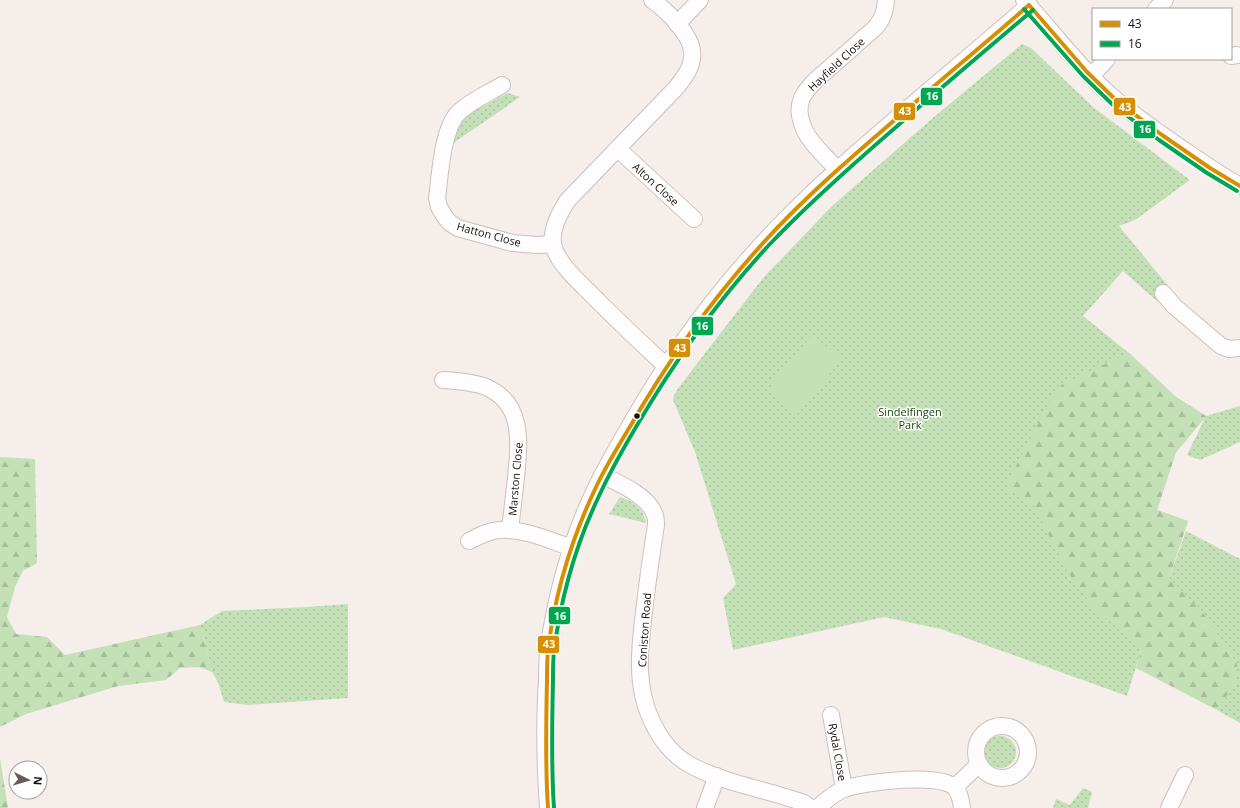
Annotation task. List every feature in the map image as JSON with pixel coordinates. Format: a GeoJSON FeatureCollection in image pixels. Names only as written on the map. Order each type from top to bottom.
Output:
{"type":"FeatureCollection","features":[{"type":"Feature","properties":{"kind":"street"},"geometry":{"type":"LineString","coordinates":[[652,0],[678,24],[688,40],[692,52],[686,76],[567,201],[558,216],[553,234],[553,244],[561,261],[571,274],[666,366]]}},
{"type":"Feature","properties":{"kind":"street"},"geometry":{"type":"LineString","coordinates":[[678,24],[700,0]]}},
{"type":"Feature","properties":{"kind":"street","name":"Hayfield Close"},"geometry":{"type":"LineString","coordinates":[[838,169],[814,144],[806,132],[801,121],[800,110],[802,99],[808,89],[819,77],[881,21],[886,0]]}},
{"type":"Feature","properties":{"kind":"street"},"geometry":{"type":"LineString","coordinates":[[1157,8],[1165,0]]}},
{"type":"Feature","properties":{"kind":"street"},"geometry":{"type":"LineString","coordinates":[[548,808],[545,739],[548,648],[559,593],[572,548],[588,505],[602,475],[635,415],[666,366],[704,312],[745,262],[788,216],[838,169],[1026,2],[1091,76],[1108,93],[1160,134],[1240,186]]}},
{"type":"Feature","properties":{"kind":"street"},"geometry":{"type":"LineString","coordinates":[[1091,76],[1106,60]]}},
{"type":"Feature","properties":{"kind":"street","name":"Hatton Close"},"geometry":{"type":"LineString","coordinates":[[502,85],[465,106],[456,114],[444,143],[437,198],[439,207],[444,217],[458,228],[512,243],[537,245],[553,244]]}},
{"type":"Feature","properties":{"kind":"street","name":"Alton Close"},"geometry":{"type":"LineString","coordinates":[[618,149],[694,219]]}},
{"type":"Feature","properties":{"kind":"street"},"geometry":{"type":"LineString","coordinates":[[1163,293],[1174,306],[1221,346],[1229,349],[1240,348]]}},
{"type":"Feature","properties":{"kind":"street","name":"Marston Close"},"geometry":{"type":"LineString","coordinates":[[443,380],[467,382],[485,387],[495,392],[504,400],[516,420],[519,434],[519,449],[510,530]]}},
{"type":"Feature","properties":{"kind":"street","name":"Coniston Road"},"geometry":{"type":"LineString","coordinates":[[602,475],[637,494],[649,505],[654,513],[656,525],[640,650],[641,682],[643,698],[649,715],[668,747],[678,757],[693,766],[717,776],[788,797],[804,803],[811,808]]}},
{"type":"Feature","properties":{"kind":"street"},"geometry":{"type":"LineString","coordinates":[[469,541],[484,533],[498,530],[510,530],[530,534],[572,548]]}},
{"type":"Feature","properties":{"kind":"street","name":"Rydal Close"},"geometry":{"type":"LineString","coordinates":[[831,715],[844,789]]}},
{"type":"Feature","properties":{"kind":"street"},"geometry":{"type":"LineString","coordinates":[[955,787],[979,764]]}},
{"type":"Feature","properties":{"kind":"street"},"geometry":{"type":"LineString","coordinates":[[1169,808],[1185,775]]}},
{"type":"Feature","properties":{"kind":"street"},"geometry":{"type":"LineString","coordinates":[[705,808],[717,776]]}},
{"type":"Feature","properties":{"kind":"street"},"geometry":{"type":"LineString","coordinates":[[817,808],[833,794],[844,789],[876,783],[916,779],[938,780],[955,787],[960,796],[962,808]]}},
{"type":"Feature","properties":{"kind":"green space","name":"Sindelfingen Park"},"geometry":{"type":"Polygon","coordinates":[[[1022,44],[1031,48],[1093,107],[1190,180],[1135,220],[1119,226],[1169,287],[1157,301],[1123,271],[1083,316],[1129,353],[1176,397],[1206,416],[1240,406],[1240,442],[1200,460],[1187,455],[1205,418],[1176,452],[1157,510],[1188,521],[1142,647],[1127,696],[941,629],[884,617],[733,650],[723,598],[736,584],[695,452],[673,400],[674,395],[763,278],[832,206],[934,117],[1022,44]]]}},
{"type":"Feature","properties":{"kind":"green space"},"geometry":{"type":"Polygon","coordinates":[[[508,93],[520,97],[452,144],[457,126],[470,113],[508,93]]]}},
{"type":"Feature","properties":{"kind":"green space"},"geometry":{"type":"Polygon","coordinates":[[[812,335],[842,359],[797,415],[767,390],[812,335]]]}},
{"type":"Feature","properties":{"kind":"green space"},"geometry":{"type":"Polygon","coordinates":[[[1129,353],[1176,397],[1206,416],[1176,452],[1157,510],[1188,521],[1169,579],[1202,611],[1237,663],[1237,681],[1217,710],[1136,668],[1142,647],[1094,609],[1066,569],[1034,506],[1009,490],[1007,483],[1051,399],[1062,384],[1129,353]]]}},
{"type":"Feature","properties":{"kind":"green space"},"geometry":{"type":"Polygon","coordinates":[[[0,457],[35,459],[37,563],[23,571],[15,587],[7,617],[16,634],[47,637],[65,655],[200,625],[212,672],[199,667],[180,668],[166,680],[118,686],[26,714],[0,727],[0,457]]]}},
{"type":"Feature","properties":{"kind":"green space"},"geometry":{"type":"Polygon","coordinates":[[[620,497],[637,506],[643,514],[646,523],[609,514],[620,497]]]}},
{"type":"Feature","properties":{"kind":"green space"},"geometry":{"type":"Polygon","coordinates":[[[1186,531],[1240,559],[1240,723],[1217,710],[1237,681],[1169,579],[1186,531]]]}},
{"type":"Feature","properties":{"kind":"green space"},"geometry":{"type":"Polygon","coordinates":[[[348,604],[348,698],[248,705],[224,702],[218,682],[212,672],[200,625],[222,611],[348,604]]]}},
{"type":"Feature","properties":{"kind":"green space"},"geometry":{"type":"Polygon","coordinates":[[[997,736],[1003,736],[1013,743],[1016,752],[1015,758],[1009,765],[1003,768],[997,768],[987,761],[984,755],[984,749],[991,739],[997,736]]]}},
{"type":"Feature","properties":{"kind":"green space"},"geometry":{"type":"Polygon","coordinates":[[[0,758],[8,808],[0,808],[0,758]]]}},
{"type":"Feature","properties":{"kind":"green space"},"geometry":{"type":"Polygon","coordinates":[[[1083,788],[1092,792],[1088,808],[1053,808],[1056,799],[1070,805],[1083,788]]]}},
{"type":"Feature","properties":{"kind":"transit line","name":"43"},"geometry":{"type":"LineString","coordinates":[[1029,5],[1087,72],[1117,101],[1162,135],[1210,168],[1240,186]]}},
{"type":"Feature","properties":{"kind":"transit line","name":"43"},"geometry":{"type":"LineString","coordinates":[[548,808],[546,776],[547,658],[555,607],[572,545],[597,485],[613,455],[676,353],[727,285],[764,242],[842,166],[1029,5]]}},
{"type":"Feature","properties":{"kind":"transit line","name":"16"},"geometry":{"type":"LineString","coordinates":[[1024,9],[1083,76],[1113,105],[1159,140],[1207,173],[1237,191]]}},
{"type":"Feature","properties":{"kind":"transit line","name":"16"},"geometry":{"type":"LineString","coordinates":[[554,808],[552,776],[553,658],[557,631],[565,591],[576,552],[599,496],[621,452],[681,355],[732,288],[769,245],[815,199],[863,156],[1033,10]]}}]}
